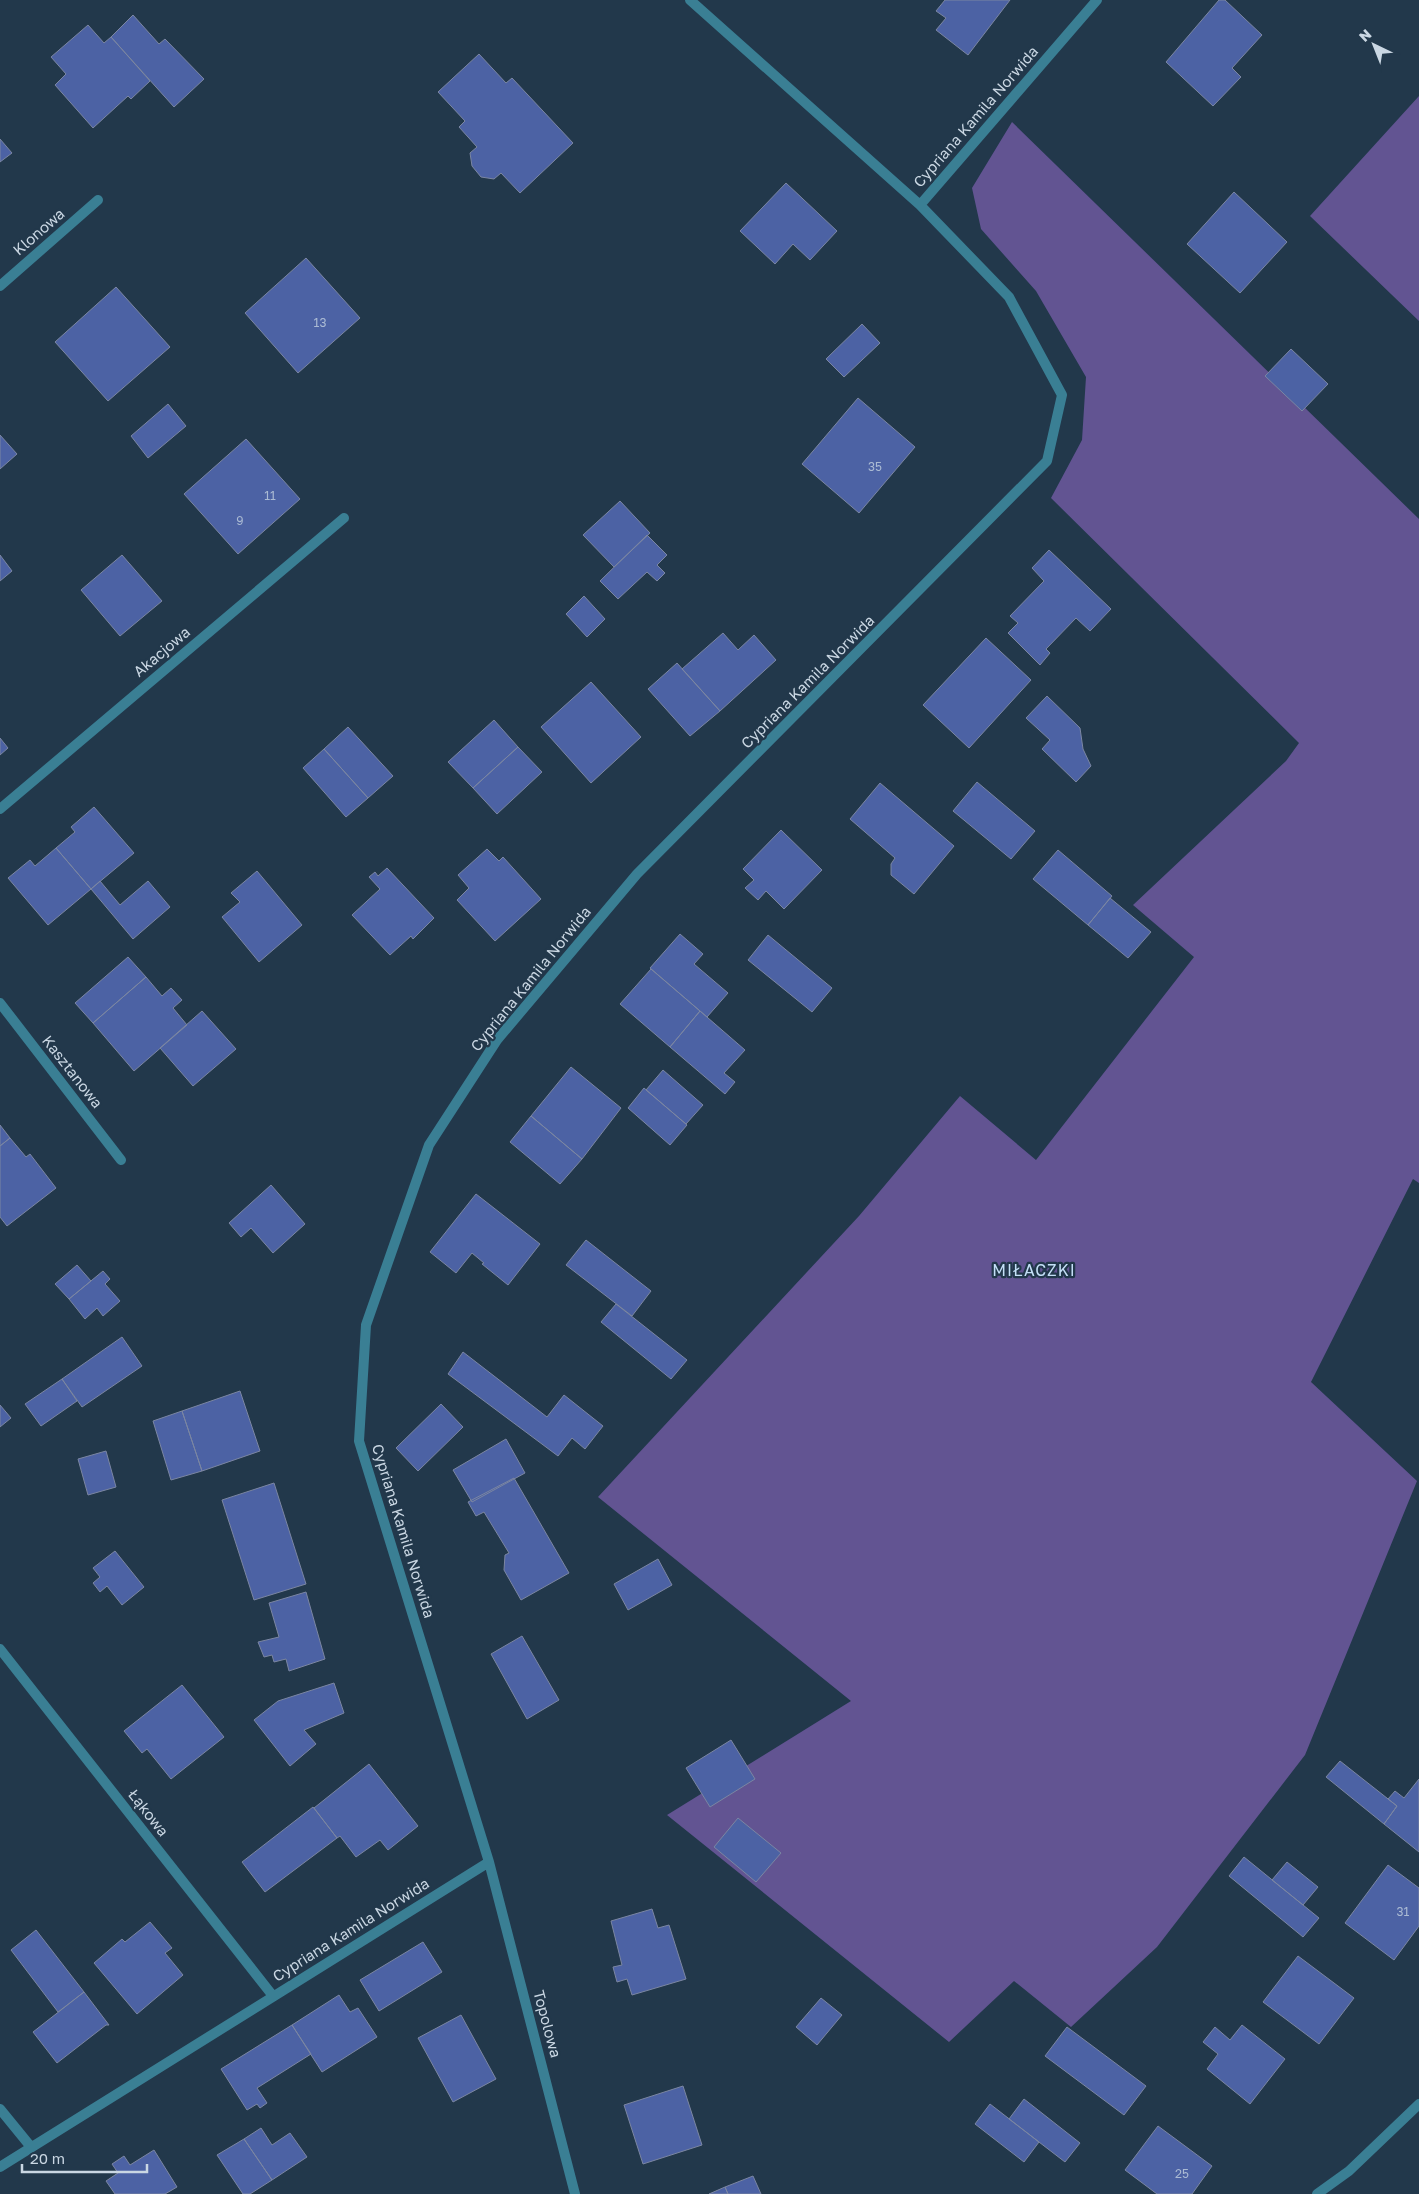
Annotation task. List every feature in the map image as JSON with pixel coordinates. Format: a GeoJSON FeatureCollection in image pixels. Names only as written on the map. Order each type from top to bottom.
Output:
{"type":"FeatureCollection","features":[{"type":"Feature","properties":{"kind":"street"},"geometry":{"type":"LineString","coordinates":[[690,0],[920,205]]}},
{"type":"Feature","properties":{"kind":"street","name":"Cypriana Kamila Norwida"},"geometry":{"type":"LineString","coordinates":[[0,2167],[489,1862],[359,1441],[366,1325],[429,1145],[497,1040],[638,874],[1047,461],[1062,395],[1010,297],[920,205],[1098,0]]}},
{"type":"Feature","properties":{"kind":"street","name":"Klonowa"},"geometry":{"type":"LineString","coordinates":[[0,286],[98,200]]}},
{"type":"Feature","properties":{"kind":"street","name":"Akacjowa"},"geometry":{"type":"LineString","coordinates":[[0,809],[344,518]]}},
{"type":"Feature","properties":{"kind":"street","name":"Kasztanowa"},"geometry":{"type":"LineString","coordinates":[[0,1003],[121,1160]]}},
{"type":"Feature","properties":{"kind":"street","name":"Łąkowa"},"geometry":{"type":"LineString","coordinates":[[0,1649],[273,1996]]}},
{"type":"Feature","properties":{"kind":"street","name":"Topolowa"},"geometry":{"type":"LineString","coordinates":[[489,1862],[575,2194]]}},
{"type":"Feature","properties":{"kind":"street"},"geometry":{"type":"LineString","coordinates":[[1317,2194],[1349,2171],[1419,2104]]}},
{"type":"Feature","properties":{"kind":"street"},"geometry":{"type":"LineString","coordinates":[[0,2109],[31,2147]]}},
{"type":"Feature","properties":{"kind":"shaded area"},"geometry":{"type":"Polygon","coordinates":[[[1419,96],[1419,321],[1310,216],[1419,96]]]}},
{"type":"Feature","properties":{"kind":"shaded area"},"geometry":{"type":"Polygon","coordinates":[[[1012,122],[1419,519],[1419,1183],[1413,1179],[1311,1382],[1417,1481],[1305,1755],[1157,1947],[1071,2027],[1014,1981],[949,2042],[667,1815],[851,1701],[598,1497],[859,1216],[960,1096],[1036,1160],[1194,957],[1133,905],[1286,761],[1299,743],[1051,498],[1082,440],[1086,377],[1036,291],[981,229],[972,188],[1012,122]]]}},
{"type":"Feature","properties":{"kind":"building"},"geometry":{"type":"Polygon","coordinates":[[[945,0],[1010,0],[968,55],[936,30],[946,18],[936,11],[945,0]]]}},
{"type":"Feature","properties":{"kind":"building"},"geometry":{"type":"Polygon","coordinates":[[[1219,0],[1225,0],[1262,35],[1232,68],[1241,77],[1213,106],[1166,62],[1219,0]]]}},
{"type":"Feature","properties":{"kind":"building"},"geometry":{"type":"Polygon","coordinates":[[[133,15],[159,44],[165,39],[204,79],[174,107],[111,37],[133,15]]]}},
{"type":"Feature","properties":{"kind":"building"},"geometry":{"type":"Polygon","coordinates":[[[88,25],[104,43],[111,37],[150,81],[131,99],[128,96],[93,128],[55,85],[66,74],[51,57],[88,25]]]}},
{"type":"Feature","properties":{"kind":"building"},"geometry":{"type":"Polygon","coordinates":[[[479,54],[506,83],[512,78],[573,143],[520,193],[501,173],[494,179],[481,177],[472,166],[470,153],[477,147],[459,127],[465,121],[438,92],[479,54]]]}},
{"type":"Feature","properties":{"kind":"building"},"geometry":{"type":"Polygon","coordinates":[[[0,139],[12,153],[0,162],[0,139]]]}},
{"type":"Feature","properties":{"kind":"building"},"geometry":{"type":"Polygon","coordinates":[[[786,183],[837,231],[810,260],[793,244],[775,264],[740,231],[786,183]]]}},
{"type":"Feature","properties":{"kind":"building"},"geometry":{"type":"Polygon","coordinates":[[[1234,192],[1287,242],[1240,293],[1187,244],[1234,192]]]}},
{"type":"Feature","properties":{"kind":"building"},"geometry":{"type":"Polygon","coordinates":[[[306,258],[360,318],[298,373],[245,313],[306,258]]]}},
{"type":"Feature","properties":{"kind":"building"},"geometry":{"type":"Polygon","coordinates":[[[116,287],[170,347],[108,401],[55,342],[116,287]]]}},
{"type":"Feature","properties":{"kind":"building"},"geometry":{"type":"Polygon","coordinates":[[[862,324],[880,343],[844,377],[826,359],[862,324]]]}},
{"type":"Feature","properties":{"kind":"building"},"geometry":{"type":"Polygon","coordinates":[[[1291,349],[1328,384],[1302,411],[1265,376],[1291,349]]]}},
{"type":"Feature","properties":{"kind":"building"},"geometry":{"type":"Polygon","coordinates":[[[858,398],[915,447],[859,513],[802,464],[858,398]]]}},
{"type":"Feature","properties":{"kind":"building"},"geometry":{"type":"Polygon","coordinates":[[[168,404],[186,426],[148,458],[131,436],[168,404]]]}},
{"type":"Feature","properties":{"kind":"building"},"geometry":{"type":"Polygon","coordinates":[[[0,435],[17,454],[0,469],[0,435]]]}},
{"type":"Feature","properties":{"kind":"building"},"geometry":{"type":"Polygon","coordinates":[[[246,439],[300,499],[238,554],[184,494],[246,439]]]}},
{"type":"Feature","properties":{"kind":"building"},"geometry":{"type":"Polygon","coordinates":[[[620,501],[650,533],[614,567],[583,535],[620,501]]]}},
{"type":"Feature","properties":{"kind":"building"},"geometry":{"type":"Polygon","coordinates":[[[647,535],[667,555],[657,565],[665,573],[657,581],[647,572],[618,599],[600,581],[647,535]]]}},
{"type":"Feature","properties":{"kind":"building"},"geometry":{"type":"Polygon","coordinates":[[[1049,550],[1111,609],[1090,631],[1076,618],[1046,649],[1050,653],[1040,665],[1008,633],[1018,623],[1010,616],[1044,581],[1032,568],[1049,550]]]}},
{"type":"Feature","properties":{"kind":"building"},"geometry":{"type":"Polygon","coordinates":[[[0,555],[12,571],[0,581],[0,555]]]}},
{"type":"Feature","properties":{"kind":"building"},"geometry":{"type":"Polygon","coordinates":[[[122,555],[162,601],[120,636],[81,590],[122,555]]]}},
{"type":"Feature","properties":{"kind":"building"},"geometry":{"type":"Polygon","coordinates":[[[584,596],[605,619],[587,637],[566,614],[584,596]]]}},
{"type":"Feature","properties":{"kind":"building"},"geometry":{"type":"Polygon","coordinates":[[[723,633],[738,650],[754,635],[776,660],[720,711],[682,669],[723,633]]]}},
{"type":"Feature","properties":{"kind":"building"},"geometry":{"type":"Polygon","coordinates":[[[986,638],[1031,680],[969,748],[923,705],[986,638]]]}},
{"type":"Feature","properties":{"kind":"building"},"geometry":{"type":"Polygon","coordinates":[[[677,663],[720,711],[690,736],[648,689],[677,663]]]}},
{"type":"Feature","properties":{"kind":"building"},"geometry":{"type":"Polygon","coordinates":[[[591,682],[641,737],[591,783],[541,727],[591,682]]]}},
{"type":"Feature","properties":{"kind":"building"},"geometry":{"type":"Polygon","coordinates":[[[1047,696],[1080,728],[1083,749],[1091,766],[1076,782],[1042,749],[1050,740],[1026,718],[1047,696]]]}},
{"type":"Feature","properties":{"kind":"building"},"geometry":{"type":"Polygon","coordinates":[[[494,720],[518,747],[473,788],[448,762],[494,720]]]}},
{"type":"Feature","properties":{"kind":"building"},"geometry":{"type":"Polygon","coordinates":[[[348,727],[393,776],[368,798],[324,749],[348,727]]]}},
{"type":"Feature","properties":{"kind":"building"},"geometry":{"type":"Polygon","coordinates":[[[0,738],[8,748],[0,755],[0,738]]]}},
{"type":"Feature","properties":{"kind":"building"},"geometry":{"type":"Polygon","coordinates":[[[518,747],[542,772],[497,814],[473,788],[518,747]]]}},
{"type":"Feature","properties":{"kind":"building"},"geometry":{"type":"Polygon","coordinates":[[[324,749],[368,798],[346,817],[303,768],[324,749]]]}},
{"type":"Feature","properties":{"kind":"building"},"geometry":{"type":"Polygon","coordinates":[[[977,782],[1035,831],[1011,859],[953,811],[977,782]]]}},
{"type":"Feature","properties":{"kind":"building"},"geometry":{"type":"Polygon","coordinates":[[[880,783],[954,846],[914,894],[891,875],[891,864],[895,858],[850,819],[880,783]]]}},
{"type":"Feature","properties":{"kind":"building"},"geometry":{"type":"Polygon","coordinates":[[[94,807],[134,853],[91,889],[56,848],[75,832],[71,827],[94,807]]]}},
{"type":"Feature","properties":{"kind":"building"},"geometry":{"type":"Polygon","coordinates":[[[781,830],[822,870],[784,909],[766,891],[758,900],[745,888],[754,880],[743,869],[781,830]]]}},
{"type":"Feature","properties":{"kind":"building"},"geometry":{"type":"Polygon","coordinates":[[[56,848],[91,889],[48,925],[8,878],[30,860],[35,866],[56,848]]]}},
{"type":"Feature","properties":{"kind":"building"},"geometry":{"type":"Polygon","coordinates":[[[487,849],[499,861],[503,857],[541,899],[495,941],[457,900],[469,888],[458,875],[487,849]]]}},
{"type":"Feature","properties":{"kind":"building"},"geometry":{"type":"Polygon","coordinates":[[[1058,850],[1112,896],[1088,925],[1033,879],[1058,850]]]}},
{"type":"Feature","properties":{"kind":"building"},"geometry":{"type":"Polygon","coordinates":[[[387,868],[434,918],[413,939],[411,936],[390,955],[352,915],[380,889],[369,877],[375,872],[378,876],[387,868]]]}},
{"type":"Feature","properties":{"kind":"building"},"geometry":{"type":"Polygon","coordinates":[[[257,871],[302,925],[259,962],[222,917],[240,902],[231,893],[257,871]]]}},
{"type":"Feature","properties":{"kind":"building"},"geometry":{"type":"Polygon","coordinates":[[[100,881],[120,905],[148,881],[170,907],[133,939],[91,889],[100,881]]]}},
{"type":"Feature","properties":{"kind":"building"},"geometry":{"type":"Polygon","coordinates":[[[1110,898],[1151,932],[1128,958],[1088,925],[1110,898]]]}},
{"type":"Feature","properties":{"kind":"building"},"geometry":{"type":"Polygon","coordinates":[[[680,934],[703,954],[694,964],[728,993],[707,1017],[650,968],[680,934]]]}},
{"type":"Feature","properties":{"kind":"building"},"geometry":{"type":"Polygon","coordinates":[[[768,935],[832,988],[812,1012],[748,960],[768,935]]]}},
{"type":"Feature","properties":{"kind":"building"},"geometry":{"type":"Polygon","coordinates":[[[128,957],[146,977],[93,1023],[75,1003],[128,957]]]}},
{"type":"Feature","properties":{"kind":"building"},"geometry":{"type":"Polygon","coordinates":[[[651,969],[700,1011],[670,1047],[620,1004],[651,969]]]}},
{"type":"Feature","properties":{"kind":"building"},"geometry":{"type":"Polygon","coordinates":[[[146,977],[162,996],[171,988],[182,1000],[173,1008],[187,1025],[134,1071],[93,1023],[146,977]]]}},
{"type":"Feature","properties":{"kind":"building"},"geometry":{"type":"Polygon","coordinates":[[[202,1011],[236,1049],[193,1086],[160,1048],[202,1011]]]}},
{"type":"Feature","properties":{"kind":"building"},"geometry":{"type":"Polygon","coordinates":[[[700,1011],[745,1050],[724,1073],[735,1082],[725,1094],[670,1047],[700,1011]]]}},
{"type":"Feature","properties":{"kind":"building"},"geometry":{"type":"Polygon","coordinates":[[[571,1067],[621,1108],[582,1159],[531,1116],[571,1067]]]}},
{"type":"Feature","properties":{"kind":"building"},"geometry":{"type":"Polygon","coordinates":[[[663,1070],[703,1105],[686,1124],[646,1090],[663,1070]]]}},
{"type":"Feature","properties":{"kind":"building"},"geometry":{"type":"Polygon","coordinates":[[[644,1088],[687,1125],[670,1145],[628,1108],[644,1088]]]}},
{"type":"Feature","properties":{"kind":"building"},"geometry":{"type":"Polygon","coordinates":[[[531,1116],[582,1159],[560,1184],[510,1142],[531,1116]]]}},
{"type":"Feature","properties":{"kind":"building"},"geometry":{"type":"Polygon","coordinates":[[[0,1125],[10,1138],[0,1146],[0,1125]]]}},
{"type":"Feature","properties":{"kind":"building"},"geometry":{"type":"Polygon","coordinates":[[[10,1138],[26,1157],[30,1154],[56,1188],[7,1226],[0,1217],[0,1146],[10,1138]]]}},
{"type":"Feature","properties":{"kind":"building"},"geometry":{"type":"Polygon","coordinates":[[[271,1185],[305,1224],[273,1253],[251,1228],[241,1237],[229,1223],[271,1185]]]}},
{"type":"Feature","properties":{"kind":"building"},"geometry":{"type":"Polygon","coordinates":[[[476,1194],[540,1244],[508,1285],[482,1264],[484,1263],[472,1253],[456,1273],[430,1252],[476,1194]]]}},
{"type":"Feature","properties":{"kind":"building"},"geometry":{"type":"Polygon","coordinates":[[[586,1240],[651,1291],[632,1316],[566,1265],[586,1240]]]}},
{"type":"Feature","properties":{"kind":"building"},"geometry":{"type":"Polygon","coordinates":[[[77,1265],[91,1281],[69,1299],[55,1284],[77,1265]]]}},
{"type":"Feature","properties":{"kind":"building"},"geometry":{"type":"Polygon","coordinates":[[[103,1271],[110,1279],[105,1284],[120,1301],[103,1316],[97,1308],[85,1319],[69,1299],[103,1271]]]}},
{"type":"Feature","properties":{"kind":"building"},"geometry":{"type":"Polygon","coordinates":[[[616,1304],[687,1360],[671,1379],[601,1322],[616,1304]]]}},
{"type":"Feature","properties":{"kind":"building"},"geometry":{"type":"Polygon","coordinates":[[[122,1337],[142,1366],[82,1407],[62,1379],[122,1337]]]}},
{"type":"Feature","properties":{"kind":"building"},"geometry":{"type":"Polygon","coordinates":[[[463,1352],[547,1417],[564,1395],[603,1426],[585,1449],[572,1438],[558,1456],[448,1374],[463,1352]]]}},
{"type":"Feature","properties":{"kind":"building"},"geometry":{"type":"Polygon","coordinates":[[[62,1379],[77,1401],[41,1426],[25,1404],[62,1379]]]}},
{"type":"Feature","properties":{"kind":"building"},"geometry":{"type":"Polygon","coordinates":[[[240,1391],[260,1451],[202,1471],[182,1411],[240,1391]]]}},
{"type":"Feature","properties":{"kind":"building"},"geometry":{"type":"Polygon","coordinates":[[[441,1404],[463,1427],[418,1471],[396,1448],[441,1404]]]}},
{"type":"Feature","properties":{"kind":"building"},"geometry":{"type":"Polygon","coordinates":[[[0,1405],[11,1418],[0,1427],[0,1405]]]}},
{"type":"Feature","properties":{"kind":"building"},"geometry":{"type":"Polygon","coordinates":[[[182,1411],[202,1471],[171,1480],[153,1421],[182,1411]]]}},
{"type":"Feature","properties":{"kind":"building"},"geometry":{"type":"Polygon","coordinates":[[[506,1439],[525,1473],[472,1502],[453,1470],[506,1439]]]}},
{"type":"Feature","properties":{"kind":"building"},"geometry":{"type":"Polygon","coordinates":[[[106,1451],[116,1487],[88,1495],[78,1459],[106,1451]]]}},
{"type":"Feature","properties":{"kind":"building"},"geometry":{"type":"Polygon","coordinates":[[[514,1478],[569,1573],[521,1600],[504,1570],[505,1555],[509,1553],[484,1512],[476,1516],[468,1502],[514,1478]]]}},
{"type":"Feature","properties":{"kind":"building"},"geometry":{"type":"Polygon","coordinates":[[[274,1483],[306,1584],[254,1600],[222,1500],[274,1483]]]}},
{"type":"Feature","properties":{"kind":"building"},"geometry":{"type":"Polygon","coordinates":[[[115,1551],[144,1587],[122,1605],[107,1586],[100,1592],[93,1583],[100,1577],[93,1568],[115,1551]]]}},
{"type":"Feature","properties":{"kind":"building"},"geometry":{"type":"Polygon","coordinates":[[[658,1559],[672,1585],[628,1610],[614,1584],[658,1559]]]}},
{"type":"Feature","properties":{"kind":"building"},"geometry":{"type":"Polygon","coordinates":[[[306,1592],[325,1659],[289,1671],[286,1659],[274,1662],[272,1655],[264,1657],[258,1642],[279,1637],[269,1603],[306,1592]]]}},
{"type":"Feature","properties":{"kind":"building"},"geometry":{"type":"Polygon","coordinates":[[[522,1636],[559,1700],[527,1719],[491,1654],[522,1636]]]}},
{"type":"Feature","properties":{"kind":"building"},"geometry":{"type":"Polygon","coordinates":[[[334,1683],[344,1713],[304,1730],[316,1744],[290,1766],[254,1720],[278,1701],[334,1683]]]}},
{"type":"Feature","properties":{"kind":"building"},"geometry":{"type":"Polygon","coordinates":[[[182,1685],[224,1737],[171,1779],[147,1749],[142,1753],[124,1731],[182,1685]]]}},
{"type":"Feature","properties":{"kind":"building"},"geometry":{"type":"Polygon","coordinates":[[[731,1740],[755,1779],[710,1807],[686,1768],[731,1740]]]}},
{"type":"Feature","properties":{"kind":"building"},"geometry":{"type":"Polygon","coordinates":[[[1340,1761],[1397,1806],[1384,1824],[1326,1777],[1340,1761]]]}},
{"type":"Feature","properties":{"kind":"building"},"geometry":{"type":"Polygon","coordinates":[[[369,1764],[418,1826],[388,1850],[380,1840],[356,1857],[340,1836],[337,1838],[314,1808],[369,1764]]]}},
{"type":"Feature","properties":{"kind":"building"},"geometry":{"type":"Polygon","coordinates":[[[1419,1779],[1419,1852],[1384,1824],[1397,1806],[1388,1799],[1395,1791],[1404,1798],[1419,1779]]]}},
{"type":"Feature","properties":{"kind":"building"},"geometry":{"type":"Polygon","coordinates":[[[313,1807],[337,1838],[265,1892],[242,1862],[313,1807]]]}},
{"type":"Feature","properties":{"kind":"building"},"geometry":{"type":"Polygon","coordinates":[[[738,1818],[781,1853],[756,1882],[714,1847],[738,1818]]]}},
{"type":"Feature","properties":{"kind":"building"},"geometry":{"type":"Polygon","coordinates":[[[1244,1857],[1319,1918],[1303,1937],[1229,1876],[1244,1857]]]}},
{"type":"Feature","properties":{"kind":"building"},"geometry":{"type":"Polygon","coordinates":[[[1287,1862],[1318,1887],[1303,1905],[1272,1880],[1287,1862]]]}},
{"type":"Feature","properties":{"kind":"building"},"geometry":{"type":"Polygon","coordinates":[[[1388,1865],[1419,1888],[1419,1926],[1394,1960],[1345,1923],[1388,1865]]]}},
{"type":"Feature","properties":{"kind":"building"},"geometry":{"type":"Polygon","coordinates":[[[652,1909],[658,1928],[669,1925],[686,1979],[632,1995],[627,1979],[617,1982],[613,1967],[622,1965],[611,1921],[652,1909]]]}},
{"type":"Feature","properties":{"kind":"building"},"geometry":{"type":"Polygon","coordinates":[[[150,1922],[172,1948],[165,1953],[183,1975],[137,2014],[94,1963],[122,1939],[125,1942],[150,1922]]]}},
{"type":"Feature","properties":{"kind":"building"},"geometry":{"type":"Polygon","coordinates":[[[36,1930],[84,1992],[58,2012],[11,1950],[36,1930]]]}},
{"type":"Feature","properties":{"kind":"building"},"geometry":{"type":"Polygon","coordinates":[[[423,1942],[442,1972],[379,2011],[360,1980],[423,1942]]]}},
{"type":"Feature","properties":{"kind":"building"},"geometry":{"type":"Polygon","coordinates":[[[1298,1956],[1354,1998],[1319,2044],[1263,2002],[1298,1956]]]}},
{"type":"Feature","properties":{"kind":"building"},"geometry":{"type":"Polygon","coordinates":[[[84,1992],[109,2025],[106,2025],[57,2063],[33,2032],[84,1992]]]}},
{"type":"Feature","properties":{"kind":"building"},"geometry":{"type":"Polygon","coordinates":[[[339,1995],[350,2012],[358,2008],[377,2037],[322,2072],[292,2025],[339,1995]]]}},
{"type":"Feature","properties":{"kind":"building"},"geometry":{"type":"Polygon","coordinates":[[[821,1998],[842,2015],[817,2045],[796,2027],[821,1998]]]}},
{"type":"Feature","properties":{"kind":"building"},"geometry":{"type":"Polygon","coordinates":[[[461,2015],[496,2079],[453,2102],[418,2038],[461,2015]]]}},
{"type":"Feature","properties":{"kind":"building"},"geometry":{"type":"Polygon","coordinates":[[[292,2025],[311,2054],[257,2088],[267,2103],[260,2108],[257,2104],[247,2110],[221,2069],[292,2025]]]}},
{"type":"Feature","properties":{"kind":"building"},"geometry":{"type":"Polygon","coordinates":[[[1242,2025],[1285,2059],[1250,2104],[1207,2069],[1218,2054],[1203,2042],[1215,2027],[1230,2040],[1242,2025]]]}},
{"type":"Feature","properties":{"kind":"building"},"geometry":{"type":"Polygon","coordinates":[[[1067,2027],[1146,2086],[1124,2115],[1045,2056],[1067,2027]]]}},
{"type":"Feature","properties":{"kind":"building"},"geometry":{"type":"Polygon","coordinates":[[[683,2086],[702,2145],[643,2164],[624,2105],[683,2086]]]}},
{"type":"Feature","properties":{"kind":"building"},"geometry":{"type":"Polygon","coordinates":[[[1024,2099],[1080,2143],[1065,2162],[1009,2119],[1024,2099]]]}},
{"type":"Feature","properties":{"kind":"building"},"geometry":{"type":"Polygon","coordinates":[[[990,2104],[1039,2142],[1024,2162],[975,2124],[990,2104]]]}},
{"type":"Feature","properties":{"kind":"building"},"geometry":{"type":"Polygon","coordinates":[[[1158,2126],[1212,2166],[1192,2194],[1157,2194],[1125,2170],[1158,2126]]]}},
{"type":"Feature","properties":{"kind":"building"},"geometry":{"type":"Polygon","coordinates":[[[261,2128],[272,2145],[290,2133],[307,2157],[272,2180],[244,2139],[261,2128]]]}},
{"type":"Feature","properties":{"kind":"building"},"geometry":{"type":"Polygon","coordinates":[[[244,2139],[272,2180],[250,2194],[243,2194],[217,2155],[244,2139]]]}},
{"type":"Feature","properties":{"kind":"building"},"geometry":{"type":"Polygon","coordinates":[[[154,2150],[177,2187],[165,2194],[115,2194],[106,2181],[118,2173],[112,2164],[124,2156],[130,2165],[154,2150]]]}},
{"type":"Feature","properties":{"kind":"building"},"geometry":{"type":"Polygon","coordinates":[[[753,2176],[761,2194],[728,2194],[725,2187],[753,2176]]]}},
{"type":"Feature","properties":{"kind":"building"},"geometry":{"type":"Polygon","coordinates":[[[725,2187],[728,2194],[709,2194],[725,2187]]]}},
{"type":"Feature","properties":{"kind":"district","name":"MIŁACZKI"},"geometry":{"type":"Point","coordinates":[1034,1270]}}]}
